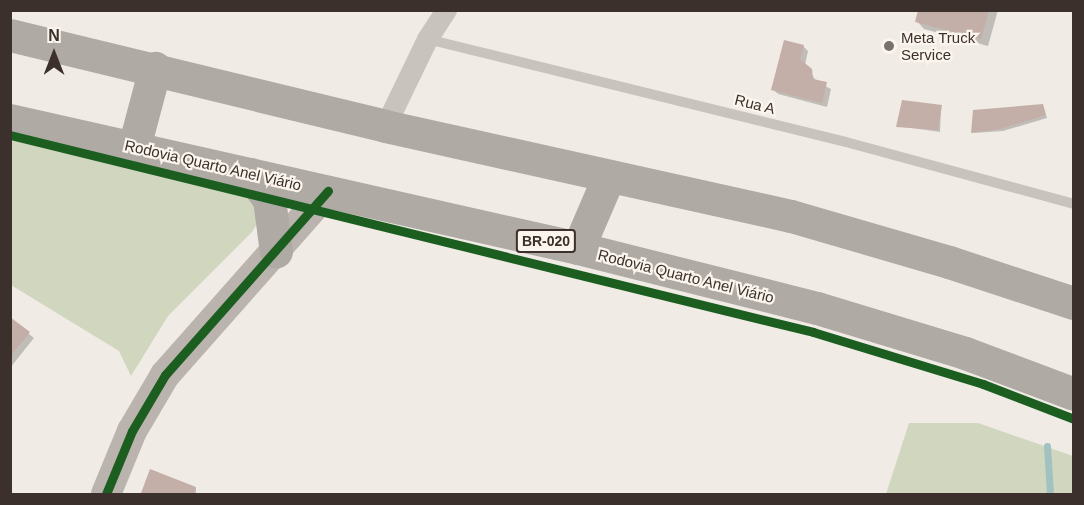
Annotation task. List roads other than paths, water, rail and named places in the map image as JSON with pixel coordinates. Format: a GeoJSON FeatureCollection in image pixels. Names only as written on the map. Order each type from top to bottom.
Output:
{"type":"FeatureCollection","features":[{"type":"Feature","properties":{"kind":"highway"},"geometry":{"type":"LineString","coordinates":[[10,35],[155,68],[385,126],[790,216],[949,262],[1074,303]]}},
{"type":"Feature","properties":{"kind":"highway"},"geometry":{"type":"LineString","coordinates":[[134,147],[155,68]]}},
{"type":"Feature","properties":{"kind":"highway","name":"Rodovia Quarto Anel Viário"},"geometry":{"type":"LineString","coordinates":[[10,120],[578,248],[817,308],[965,353],[1074,394]]}},
{"type":"Feature","properties":{"kind":"highway"},"geometry":{"type":"LineString","coordinates":[[250,174],[270,199],[276,252]]}},
{"type":"Feature","properties":{"kind":"highway"},"geometry":{"type":"LineString","coordinates":[[578,248],[609,176]]}},
{"type":"Feature","properties":{"kind":"street"},"geometry":{"type":"LineString","coordinates":[[385,126],[427,39],[446,10]]}},
{"type":"Feature","properties":{"kind":"street"},"geometry":{"type":"LineString","coordinates":[[106,495],[132,431],[165,375],[328,191]]}},
{"type":"Feature","properties":{"kind":"lane","name":"Rua A"},"geometry":{"type":"LineString","coordinates":[[427,39],[846,142],[1074,204]]}},
{"type":"Feature","properties":{"kind":"waterway"},"geometry":{"type":"LineString","coordinates":[[1047,446],[1050,494]]}},
{"type":"Feature","properties":{"kind":"place","name":"Meta Truck Service"},"geometry":{"type":"Point","coordinates":[889,46]}}]}
